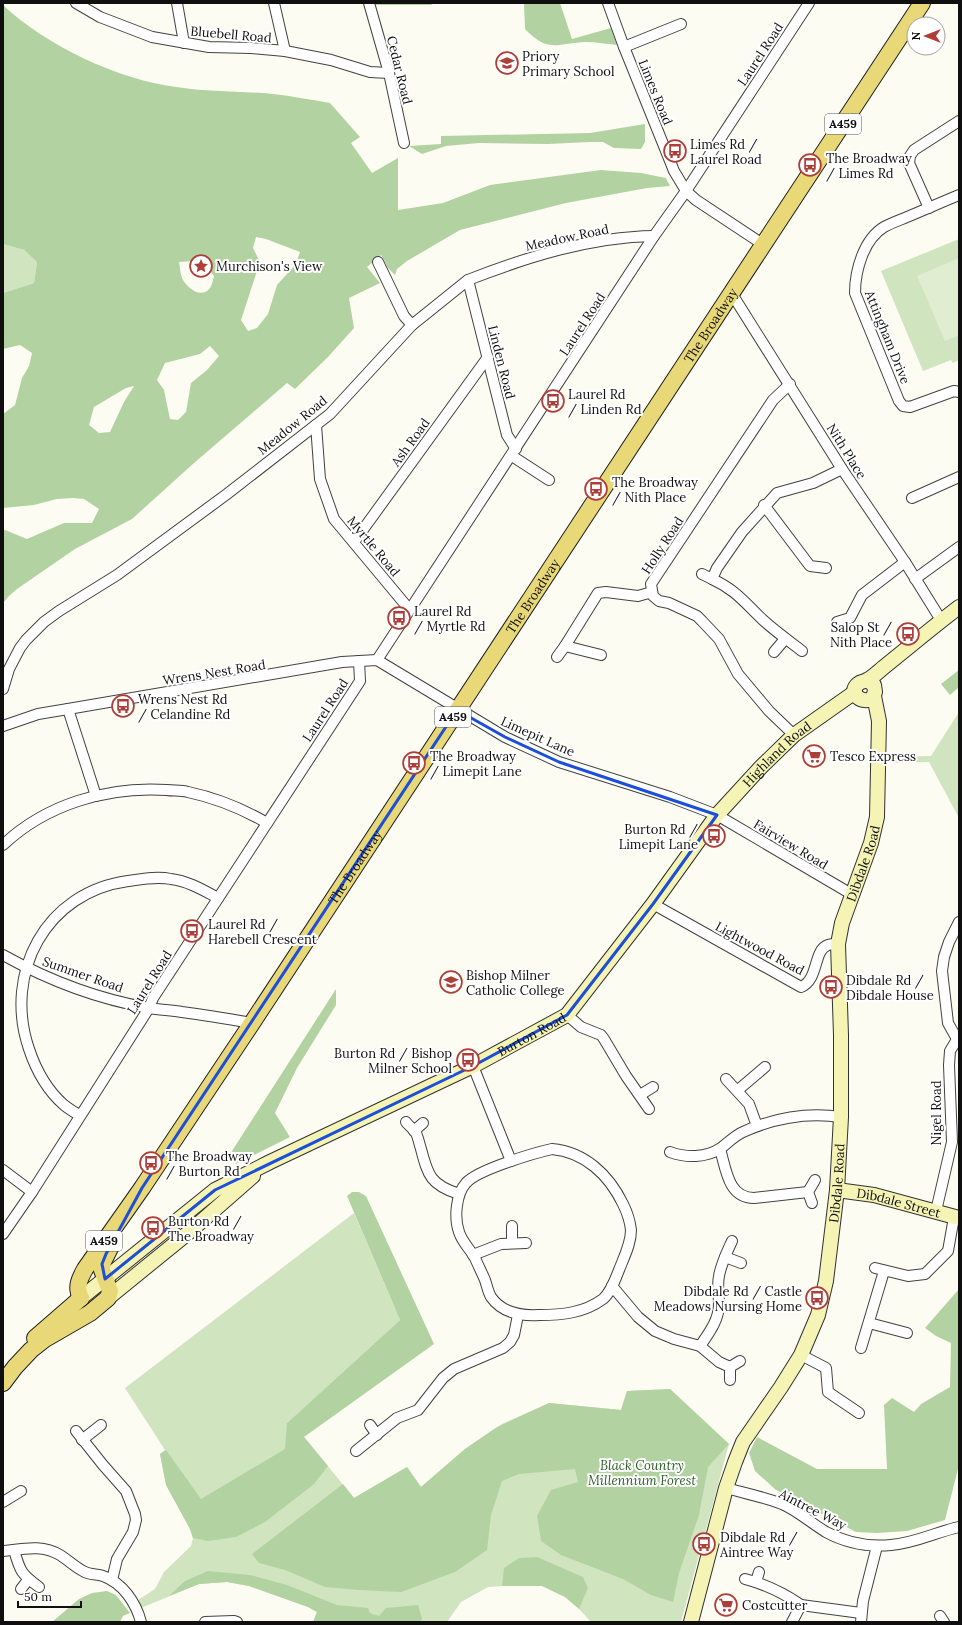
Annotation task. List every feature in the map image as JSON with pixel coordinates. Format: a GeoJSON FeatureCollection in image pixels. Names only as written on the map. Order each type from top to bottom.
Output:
{"type":"FeatureCollection","features":[{"type":"Feature","properties":{"kind":"main road","name":"The Broadway"},"geometry":{"type":"LineString","coordinates":[[80,1298],[78,1280],[85,1269],[142,1188],[252,1023],[922,3]]}},
{"type":"Feature","properties":{"kind":"main road","name":"Highland Road"},"geometry":{"type":"LineString","coordinates":[[717,815],[761,767],[794,735],[862,693],[883,668],[959,606]]}},
{"type":"Feature","properties":{"kind":"main road","name":"Dibdale Road"},"geometry":{"type":"LineString","coordinates":[[691,1622],[726,1488],[743,1442],[801,1355],[818,1315],[826,1281],[837,1190],[841,1117],[841,1035],[838,944],[842,922],[871,843],[877,817],[879,721],[862,693]]}},
{"type":"Feature","properties":{"kind":"main road","name":"Burton Road"},"geometry":{"type":"LineString","coordinates":[[80,1298],[106,1279],[125,1262],[216,1190],[270,1162],[473,1066],[566,1015],[653,904],[717,815]]}},
{"type":"Feature","properties":{"kind":"main road","name":"Burton Road"},"geometry":{"type":"LineString","coordinates":[[104,1302],[135,1275],[175,1244],[270,1162]]}},
{"type":"Feature","properties":{"kind":"main road","name":"The Broadway"},"geometry":{"type":"LineString","coordinates":[[104,1302],[110,1290],[102,1270],[102,1264],[142,1188]]}},
{"type":"Feature","properties":{"kind":"main road","name":"Dibdale Street"},"geometry":{"type":"LineString","coordinates":[[837,1190],[874,1195],[957,1218]]}},
{"type":"Feature","properties":{"kind":"main road"},"geometry":{"type":"LineString","coordinates":[[125,1262],[138,1258],[165,1238],[168,1238],[175,1244]]}},
{"type":"Feature","properties":{"kind":"main road"},"geometry":{"type":"LineString","coordinates":[[3,1373],[26,1346],[80,1298],[104,1302]]}},
{"type":"Feature","properties":{"kind":"main road"},"geometry":{"type":"LineString","coordinates":[[3,1383],[31,1350],[90,1313],[104,1302]]}},
{"type":"Feature","properties":{"kind":"street"},"geometry":{"type":"LineString","coordinates":[[177,3],[184,43]]}},
{"type":"Feature","properties":{"kind":"street"},"geometry":{"type":"LineString","coordinates":[[274,3],[285,51]]}},
{"type":"Feature","properties":{"kind":"street","name":"Cedar Road"},"geometry":{"type":"LineString","coordinates":[[369,3],[389,73],[404,143]]}},
{"type":"Feature","properties":{"kind":"street","name":"Limes Road"},"geometry":{"type":"LineString","coordinates":[[608,3],[674,171],[686,191],[696,200],[764,245]]}},
{"type":"Feature","properties":{"kind":"street","name":"Laurel Road"},"geometry":{"type":"LineString","coordinates":[[377,660],[654,236],[686,191],[809,3]]}},
{"type":"Feature","properties":{"kind":"street","name":"Bluebell Road"},"geometry":{"type":"LineString","coordinates":[[80,4],[100,17],[130,30],[152,37],[209,46],[285,51],[331,60],[370,72],[389,73]]}},
{"type":"Feature","properties":{"kind":"street","name":"Limes Road"},"geometry":{"type":"LineString","coordinates":[[624,47],[681,24]]}},
{"type":"Feature","properties":{"kind":"street"},"geometry":{"type":"LineString","coordinates":[[929,208],[910,162],[910,156],[914,150],[959,121]]}},
{"type":"Feature","properties":{"kind":"street","name":"Attingham Drive"},"geometry":{"type":"LineString","coordinates":[[959,195],[884,227],[874,236],[862,258],[855,281],[855,293],[899,402],[903,406],[910,407],[954,391],[959,392]]}},
{"type":"Feature","properties":{"kind":"street","name":"Meadow Road"},"geometry":{"type":"LineString","coordinates":[[3,689],[9,670],[20,648],[44,622],[58,611],[123,571],[227,494],[330,414],[412,325],[468,280],[546,253],[637,236],[654,236]]}},
{"type":"Feature","properties":{"kind":"street"},"geometry":{"type":"LineString","coordinates":[[378,262],[404,316],[412,325]]}},
{"type":"Feature","properties":{"kind":"street","name":"Linden Road"},"geometry":{"type":"LineString","coordinates":[[468,280],[507,435],[514,452]]}},
{"type":"Feature","properties":{"kind":"street","name":"Nith Place"},"geometry":{"type":"LineString","coordinates":[[732,294],[790,384],[842,469],[905,562],[914,579],[941,620]]}},
{"type":"Feature","properties":{"kind":"street","name":"Ash Road"},"geometry":{"type":"LineString","coordinates":[[354,542],[488,357]]}},
{"type":"Feature","properties":{"kind":"street","name":"Holly Road"},"geometry":{"type":"LineString","coordinates":[[790,384],[773,400],[651,584],[653,596],[658,601],[669,603],[697,616],[702,621],[719,639],[738,674],[770,711],[794,735]]}},
{"type":"Feature","properties":{"kind":"street","name":"Myrtle Road"},"geometry":{"type":"LineString","coordinates":[[316,425],[320,479],[334,519],[409,610]]}},
{"type":"Feature","properties":{"kind":"street"},"geometry":{"type":"LineString","coordinates":[[514,452],[549,480]]}},
{"type":"Feature","properties":{"kind":"street"},"geometry":{"type":"LineString","coordinates":[[712,579],[717,568],[742,532],[764,505],[777,493],[812,483],[842,469]]}},
{"type":"Feature","properties":{"kind":"street"},"geometry":{"type":"LineString","coordinates":[[912,498],[959,477]]}},
{"type":"Feature","properties":{"kind":"street"},"geometry":{"type":"LineString","coordinates":[[764,505],[810,566],[826,568]]}},
{"type":"Feature","properties":{"kind":"street"},"geometry":{"type":"LineString","coordinates":[[914,579],[959,547]]}},
{"type":"Feature","properties":{"kind":"street"},"geometry":{"type":"LineString","coordinates":[[836,622],[850,618],[862,595],[905,562]]}},
{"type":"Feature","properties":{"kind":"street"},"geometry":{"type":"LineString","coordinates":[[702,574],[726,585],[738,594],[762,619],[802,651]]}},
{"type":"Feature","properties":{"kind":"street"},"geometry":{"type":"LineString","coordinates":[[557,657],[598,593],[606,592],[638,596],[652,592]]}},
{"type":"Feature","properties":{"kind":"street"},"geometry":{"type":"LineString","coordinates":[[774,652],[786,639]]}},
{"type":"Feature","properties":{"kind":"street"},"geometry":{"type":"LineString","coordinates":[[565,646],[601,655]]}},
{"type":"Feature","properties":{"kind":"street"},"geometry":{"type":"LineString","coordinates":[[359,661],[377,660]]}},
{"type":"Feature","properties":{"kind":"street","name":"Limepit Lane"},"geometry":{"type":"LineString","coordinates":[[377,660],[457,710],[505,737],[559,762],[670,797],[717,815]]}},
{"type":"Feature","properties":{"kind":"street","name":"Laurel Road"},"geometry":{"type":"LineString","coordinates":[[3,1234],[32,1192],[79,1115],[149,1008],[153,998],[360,681],[359,661]]}},
{"type":"Feature","properties":{"kind":"street","name":"Wrens Nest Road"},"geometry":{"type":"LineString","coordinates":[[4,724],[38,714],[341,662],[359,661]]}},
{"type":"Feature","properties":{"kind":"street"},"geometry":{"type":"LineString","coordinates":[[68,709],[96,796]]}},
{"type":"Feature","properties":{"kind":"street"},"geometry":{"type":"LineString","coordinates":[[3,845],[12,836],[64,805],[96,796],[126,791],[153,789],[187,791],[219,801],[249,813],[268,823]]}},
{"type":"Feature","properties":{"kind":"street","name":"Fairview Road"},"geometry":{"type":"LineString","coordinates":[[717,815],[853,895]]}},
{"type":"Feature","properties":{"kind":"street"},"geometry":{"type":"LineString","coordinates":[[79,1115],[64,1105],[44,1081],[33,1061],[25,1038],[21,1015],[22,984],[26,968],[35,945],[60,912],[96,889],[118,882],[138,879],[170,878],[190,884],[218,898]]}},
{"type":"Feature","properties":{"kind":"street","name":"Lightwood Road"},"geometry":{"type":"LineString","coordinates":[[653,904],[801,987],[807,984],[812,977],[823,949],[828,945],[838,944]]}},
{"type":"Feature","properties":{"kind":"street"},"geometry":{"type":"LineString","coordinates":[[958,1038],[948,1023],[942,971],[949,942],[959,922]]}},
{"type":"Feature","properties":{"kind":"street","name":"Summer Road"},"geometry":{"type":"LineString","coordinates":[[3,955],[26,968],[99,996],[149,1008],[181,1011],[252,1023]]}},
{"type":"Feature","properties":{"kind":"street"},"geometry":{"type":"LineString","coordinates":[[566,1015],[581,1027],[601,1035],[626,1076],[649,1109]]}},
{"type":"Feature","properties":{"kind":"street","name":"Nigel Road"},"geometry":{"type":"LineString","coordinates":[[936,1211],[952,1142],[955,1113],[949,1065],[950,1050],[958,1038]]}},
{"type":"Feature","properties":{"kind":"street"},"geometry":{"type":"LineString","coordinates":[[473,1066],[511,1161]]}},
{"type":"Feature","properties":{"kind":"street"},"geometry":{"type":"LineString","coordinates":[[738,1090],[765,1067]]}},
{"type":"Feature","properties":{"kind":"street"},"geometry":{"type":"LineString","coordinates":[[726,1079],[738,1090],[749,1104],[757,1126]]}},
{"type":"Feature","properties":{"kind":"street"},"geometry":{"type":"LineString","coordinates":[[640,1094],[653,1087]]}},
{"type":"Feature","properties":{"kind":"street"},"geometry":{"type":"LineString","coordinates":[[670,1152],[681,1156],[695,1156],[714,1152],[741,1132],[757,1126],[799,1115],[841,1117]]}},
{"type":"Feature","properties":{"kind":"street"},"geometry":{"type":"LineString","coordinates":[[406,1122],[414,1131],[430,1177],[445,1189],[459,1194]]}},
{"type":"Feature","properties":{"kind":"street"},"geometry":{"type":"LineString","coordinates":[[414,1131],[423,1123]]}},
{"type":"Feature","properties":{"kind":"street"},"geometry":{"type":"LineString","coordinates":[[720,1148],[733,1189],[740,1195],[746,1198],[754,1198],[808,1192]]}},
{"type":"Feature","properties":{"kind":"street"},"geometry":{"type":"LineString","coordinates":[[552,1149],[571,1153],[581,1157],[603,1173],[620,1199],[626,1210],[631,1229],[630,1241],[612,1286],[604,1298],[593,1305],[577,1312],[564,1314],[518,1315],[501,1307],[490,1296],[473,1255],[463,1242],[459,1232],[457,1222],[459,1194],[467,1182],[474,1176],[511,1161],[537,1152],[552,1149]]}},
{"type":"Feature","properties":{"kind":"street"},"geometry":{"type":"LineString","coordinates":[[3,1170],[32,1192]]}},
{"type":"Feature","properties":{"kind":"street"},"geometry":{"type":"LineString","coordinates":[[812,1203],[808,1192],[814,1180]]}},
{"type":"Feature","properties":{"kind":"street"},"geometry":{"type":"LineString","coordinates":[[861,1348],[869,1324],[879,1269],[908,1276],[925,1274],[948,1251],[957,1218]]}},
{"type":"Feature","properties":{"kind":"street"},"geometry":{"type":"LineString","coordinates":[[512,1226],[512,1243]]}},
{"type":"Feature","properties":{"kind":"street"},"geometry":{"type":"LineString","coordinates":[[700,1346],[711,1331],[716,1320],[719,1306],[718,1276],[732,1241]]}},
{"type":"Feature","properties":{"kind":"street"},"geometry":{"type":"LineString","coordinates":[[473,1255],[501,1244],[526,1243]]}},
{"type":"Feature","properties":{"kind":"street"},"geometry":{"type":"LineString","coordinates":[[725,1257],[741,1263]]}},
{"type":"Feature","properties":{"kind":"street"},"geometry":{"type":"LineString","coordinates":[[612,1286],[638,1316],[655,1331],[674,1339],[700,1346],[719,1362],[730,1367]]}},
{"type":"Feature","properties":{"kind":"street"},"geometry":{"type":"LineString","coordinates":[[356,1451],[397,1418],[418,1410],[443,1378],[454,1369],[506,1345],[514,1334],[518,1315]]}},
{"type":"Feature","properties":{"kind":"street"},"geometry":{"type":"LineString","coordinates":[[869,1324],[906,1333]]}},
{"type":"Feature","properties":{"kind":"street"},"geometry":{"type":"LineString","coordinates":[[801,1355],[826,1368],[828,1392],[858,1413]]}},
{"type":"Feature","properties":{"kind":"street"},"geometry":{"type":"LineString","coordinates":[[730,1367],[740,1361]]}},
{"type":"Feature","properties":{"kind":"street"},"geometry":{"type":"LineString","coordinates":[[730,1367],[730,1380]]}},
{"type":"Feature","properties":{"kind":"street"},"geometry":{"type":"LineString","coordinates":[[82,1440],[101,1425]]}},
{"type":"Feature","properties":{"kind":"street"},"geometry":{"type":"LineString","coordinates":[[370,1425],[377,1435]]}},
{"type":"Feature","properties":{"kind":"street"},"geometry":{"type":"LineString","coordinates":[[76,1431],[126,1491],[135,1514],[136,1520],[133,1532],[117,1559],[112,1580]]}},
{"type":"Feature","properties":{"kind":"street","name":"Aintree Way"},"geometry":{"type":"LineString","coordinates":[[726,1488],[782,1504],[804,1516],[827,1532],[851,1542],[877,1546],[892,1545],[919,1540],[959,1527]]}},
{"type":"Feature","properties":{"kind":"street"},"geometry":{"type":"LineString","coordinates":[[4,1500],[21,1491]]}},
{"type":"Feature","properties":{"kind":"street"},"geometry":{"type":"LineString","coordinates":[[745,1580],[756,1582],[802,1605],[861,1617],[877,1546]]}},
{"type":"Feature","properties":{"kind":"street"},"geometry":{"type":"LineString","coordinates":[[3,1551],[41,1548],[59,1555],[83,1572],[112,1580],[129,1596],[138,1612],[141,1622]]}},
{"type":"Feature","properties":{"kind":"street"},"geometry":{"type":"LineString","coordinates":[[14,1550],[20,1571],[28,1580],[39,1587]]}},
{"type":"Feature","properties":{"kind":"street"},"geometry":{"type":"LineString","coordinates":[[756,1582],[759,1572]]}},
{"type":"Feature","properties":{"kind":"street"},"geometry":{"type":"LineString","coordinates":[[21,1589],[28,1580]]}},
{"type":"Feature","properties":{"kind":"street"},"geometry":{"type":"LineString","coordinates":[[792,1622],[802,1605]]}},
{"type":"Feature","properties":{"kind":"street"},"geometry":{"type":"LineString","coordinates":[[205,1622],[237,1622]]}},
{"type":"Feature","properties":{"kind":"highlighted area"},"geometry":{"type":"Polygon","coordinates":[[[457,710],[505,737],[559,762],[717,815],[653,904],[567,1015],[473,1066],[215,1190],[105,1279],[102,1264],[106,1254],[142,1188],[457,710]]]}},
{"type":"Feature","properties":{"kind":"green space"},"geometry":{"type":"Polygon","coordinates":[[[373,3],[434,3],[431,5],[374,5],[373,3]]]}},
{"type":"Feature","properties":{"kind":"green space"},"geometry":{"type":"Polygon","coordinates":[[[524,3],[560,3],[572,39],[611,28],[617,45],[586,42],[554,45],[541,42],[525,29],[524,3]]]}},
{"type":"Feature","properties":{"kind":"green space"},"geometry":{"type":"Polygon","coordinates":[[[3,5],[20,20],[61,47],[107,69],[131,77],[188,89],[273,94],[330,103],[360,137],[351,143],[372,173],[398,158],[398,210],[443,203],[490,185],[601,170],[641,173],[666,178],[670,186],[647,188],[566,203],[460,230],[407,261],[397,269],[395,275],[388,268],[381,255],[367,267],[380,283],[349,298],[354,328],[328,357],[295,389],[287,383],[194,463],[132,519],[75,549],[17,589],[3,603],[3,531],[5,530],[27,539],[64,523],[92,523],[99,509],[84,499],[73,498],[57,499],[34,505],[3,508],[3,414],[15,405],[22,378],[29,366],[32,353],[20,345],[3,349],[3,293],[34,283],[37,262],[24,250],[3,244],[3,5]],[[256,237],[253,248],[260,262],[241,320],[248,331],[257,328],[268,314],[277,285],[296,264],[300,252],[266,239],[256,237]],[[195,261],[179,262],[182,278],[190,288],[194,291],[202,293],[210,288],[214,276],[204,264],[195,261]],[[210,346],[200,354],[165,363],[157,380],[164,390],[170,419],[178,420],[186,412],[191,383],[207,370],[219,356],[210,346]],[[134,386],[126,388],[94,407],[89,425],[99,433],[110,432],[124,402],[134,386]]]}},
{"type":"Feature","properties":{"kind":"green space"},"geometry":{"type":"Polygon","coordinates":[[[645,124],[645,142],[641,149],[614,148],[603,142],[548,144],[479,143],[446,146],[422,154],[409,146],[441,144],[441,136],[590,133],[645,124]]]}},
{"type":"Feature","properties":{"kind":"green space"},"geometry":{"type":"Polygon","coordinates":[[[959,239],[959,360],[953,363],[951,360],[923,371],[881,271],[959,239]]]}},
{"type":"Feature","properties":{"kind":"green space"},"geometry":{"type":"Polygon","coordinates":[[[3,244],[24,250],[37,262],[34,283],[3,293],[3,244]]]}},
{"type":"Feature","properties":{"kind":"green space"},"geometry":{"type":"Polygon","coordinates":[[[959,258],[959,335],[945,341],[917,276],[959,258]]]}},
{"type":"Feature","properties":{"kind":"green space"},"geometry":{"type":"Polygon","coordinates":[[[959,670],[959,687],[950,695],[941,684],[959,670]]]}},
{"type":"Feature","properties":{"kind":"green space"},"geometry":{"type":"Polygon","coordinates":[[[959,712],[959,818],[929,762],[883,763],[883,757],[931,756],[959,712]]]}},
{"type":"Feature","properties":{"kind":"green space"},"geometry":{"type":"Polygon","coordinates":[[[336,989],[336,1005],[297,1068],[275,1113],[290,1137],[236,1164],[232,1151],[336,989]]]}},
{"type":"Feature","properties":{"kind":"green space"},"geometry":{"type":"Polygon","coordinates":[[[352,1192],[359,1192],[366,1196],[434,1344],[304,1437],[328,1466],[314,1484],[265,1522],[236,1537],[208,1541],[193,1538],[190,1529],[166,1485],[160,1454],[166,1450],[201,1499],[285,1449],[287,1423],[400,1320],[347,1196],[352,1192]]]}},
{"type":"Feature","properties":{"kind":"green space"},"geometry":{"type":"Polygon","coordinates":[[[354,1213],[400,1320],[287,1423],[304,1437],[354,1498],[407,1467],[421,1487],[465,1449],[502,1424],[549,1403],[621,1410],[627,1391],[670,1389],[729,1444],[681,1622],[591,1622],[565,1597],[542,1586],[518,1585],[488,1587],[461,1602],[447,1622],[313,1622],[317,1612],[308,1607],[249,1586],[227,1582],[199,1584],[141,1608],[138,1600],[155,1589],[164,1572],[191,1546],[193,1538],[190,1529],[166,1485],[160,1454],[165,1450],[125,1388],[354,1213]]]}},
{"type":"Feature","properties":{"kind":"green space"},"geometry":{"type":"Polygon","coordinates":[[[959,1289],[959,1465],[945,1520],[907,1531],[877,1533],[856,1532],[776,1490],[755,1471],[749,1453],[757,1437],[817,1469],[887,1469],[884,1405],[892,1398],[914,1412],[921,1404],[950,1387],[951,1343],[936,1336],[925,1328],[959,1289]]]}},
{"type":"Feature","properties":{"kind":"green space","name":"Black Country Millennium Forest"},"geometry":{"type":"Polygon","coordinates":[[[670,1389],[729,1444],[708,1467],[699,1515],[679,1573],[673,1602],[651,1595],[623,1579],[561,1555],[541,1541],[537,1516],[551,1490],[578,1482],[575,1469],[519,1474],[502,1481],[491,1515],[487,1550],[455,1572],[401,1592],[325,1587],[285,1570],[259,1563],[252,1554],[343,1484],[354,1498],[407,1467],[421,1487],[465,1449],[497,1427],[549,1403],[621,1410],[627,1391],[670,1389]]]}},
{"type":"Feature","properties":{"kind":"green space"},"geometry":{"type":"Polygon","coordinates":[[[537,1557],[583,1577],[588,1588],[579,1609],[565,1597],[542,1586],[502,1586],[504,1568],[519,1558],[537,1557]]]}},
{"type":"Feature","properties":{"kind":"green space"},"geometry":{"type":"Polygon","coordinates":[[[208,1571],[250,1575],[287,1585],[337,1605],[368,1608],[370,1613],[379,1616],[386,1608],[418,1605],[422,1619],[420,1622],[313,1622],[317,1612],[308,1607],[249,1586],[227,1582],[199,1584],[169,1596],[185,1581],[208,1571]]]}},
{"type":"Feature","properties":{"kind":"green space"},"geometry":{"type":"Polygon","coordinates":[[[107,1591],[116,1595],[130,1613],[123,1616],[120,1622],[52,1622],[79,1599],[92,1593],[107,1591]]]}},
{"type":"Feature","properties":{"kind":"place","name":"Priory Primary School"},"geometry":{"type":"Point","coordinates":[507,63]}},
{"type":"Feature","properties":{"kind":"place","name":"Limes Rd / Laurel Road"},"geometry":{"type":"Point","coordinates":[675,151]}},
{"type":"Feature","properties":{"kind":"place","name":"The Broadway / Limes Rd"},"geometry":{"type":"Point","coordinates":[810,165]}},
{"type":"Feature","properties":{"kind":"place","name":"Murchison's View"},"geometry":{"type":"Point","coordinates":[201,266]}},
{"type":"Feature","properties":{"kind":"place","name":"Laurel Rd / Linden Rd"},"geometry":{"type":"Point","coordinates":[553,401]}},
{"type":"Feature","properties":{"kind":"place","name":"The Broadway / Nith Place"},"geometry":{"type":"Point","coordinates":[596,489]}},
{"type":"Feature","properties":{"kind":"place","name":"Laurel Rd / Myrtle Rd"},"geometry":{"type":"Point","coordinates":[399,618]}},
{"type":"Feature","properties":{"kind":"place","name":"Salop St / Nith Place"},"geometry":{"type":"Point","coordinates":[908,634]}},
{"type":"Feature","properties":{"kind":"place","name":"Wrens Nest Rd / Celandine Rd"},"geometry":{"type":"Point","coordinates":[123,706]}},
{"type":"Feature","properties":{"kind":"place","name":"Tesco Express"},"geometry":{"type":"Point","coordinates":[814,756]}},
{"type":"Feature","properties":{"kind":"place","name":"The Broadway / Limepit Lane"},"geometry":{"type":"Point","coordinates":[414,763]}},
{"type":"Feature","properties":{"kind":"place","name":"Burton Rd / Limepit Lane"},"geometry":{"type":"Point","coordinates":[714,836]}},
{"type":"Feature","properties":{"kind":"place","name":"Laurel Rd / Harebell Crescent"},"geometry":{"type":"Point","coordinates":[192,931]}},
{"type":"Feature","properties":{"kind":"place","name":"Bishop Milner Catholic College"},"geometry":{"type":"Point","coordinates":[451,982]}},
{"type":"Feature","properties":{"kind":"place","name":"Dibdale Rd / Dibdale House"},"geometry":{"type":"Point","coordinates":[831,987]}},
{"type":"Feature","properties":{"kind":"place","name":"Burton Rd / Bishop Milner School"},"geometry":{"type":"Point","coordinates":[468,1060]}},
{"type":"Feature","properties":{"kind":"place","name":"The Broadway / Burton Rd"},"geometry":{"type":"Point","coordinates":[151,1163]}},
{"type":"Feature","properties":{"kind":"place","name":"Burton Rd / The Broadway"},"geometry":{"type":"Point","coordinates":[153,1228]}},
{"type":"Feature","properties":{"kind":"place","name":"Dibdale Rd / Castle Meadows Nursing Home"},"geometry":{"type":"Point","coordinates":[817,1298]}},
{"type":"Feature","properties":{"kind":"place","name":"Dibdale Rd / Aintree Way"},"geometry":{"type":"Point","coordinates":[704,1544]}},
{"type":"Feature","properties":{"kind":"place","name":"Costcutter"},"geometry":{"type":"Point","coordinates":[726,1605]}}]}
